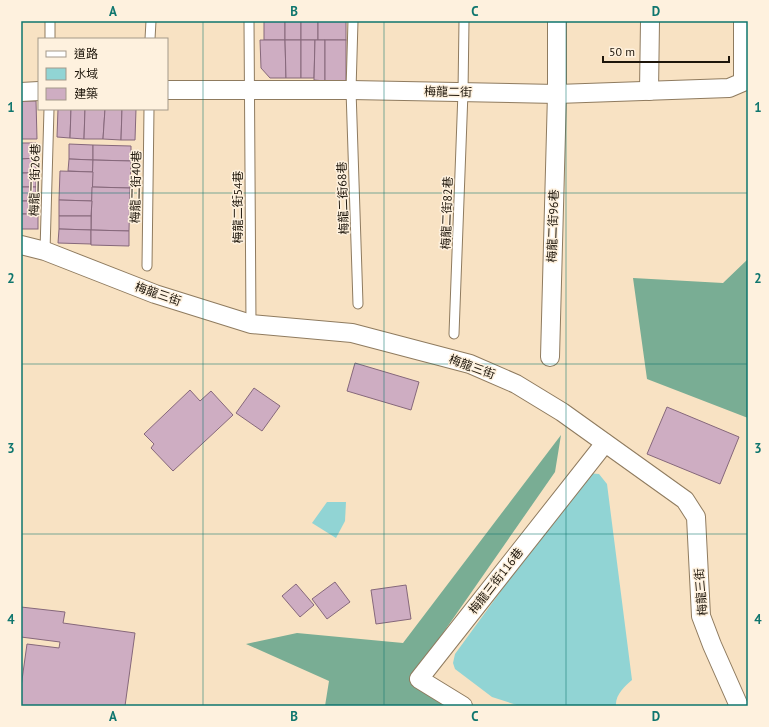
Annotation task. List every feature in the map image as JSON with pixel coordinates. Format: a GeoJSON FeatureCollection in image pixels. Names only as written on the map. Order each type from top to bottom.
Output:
{"type":"FeatureCollection","features":[{"type":"Feature","properties":{"kind":"street","name":"梅龍二街96巷"},"geometry":{"type":"LineString","coordinates":[[550,358],[557,94],[557,21]]}},
{"type":"Feature","properties":{"kind":"street"},"geometry":{"type":"LineString","coordinates":[[649,91],[650,21]]}},
{"type":"Feature","properties":{"kind":"street","name":"梅龍二街"},"geometry":{"type":"LineString","coordinates":[[168,90],[351,90],[557,94],[729,88],[743,82],[743,21]]}},
{"type":"Feature","properties":{"kind":"street"},"geometry":{"type":"LineString","coordinates":[[21,92],[38,91]]}},
{"type":"Feature","properties":{"kind":"street","name":"梅龍三街"},"geometry":{"type":"LineString","coordinates":[[21,245],[45,251],[155,294],[251,324],[352,333],[470,364],[516,384],[562,412],[685,500],[696,517],[701,616],[712,645],[740,706]]}},
{"type":"Feature","properties":{"kind":"street","name":"梅龍三街116巷"},"geometry":{"type":"LineString","coordinates":[[463,706],[419,680],[605,442]]}},
{"type":"Feature","properties":{"kind":"lane"},"geometry":{"type":"LineString","coordinates":[[50,21],[50,38]]}},
{"type":"Feature","properties":{"kind":"lane"},"geometry":{"type":"LineString","coordinates":[[150,38],[151,21]]}},
{"type":"Feature","properties":{"kind":"lane","name":"梅龍二街54巷"},"geometry":{"type":"LineString","coordinates":[[249,21],[251,324]]}},
{"type":"Feature","properties":{"kind":"lane","name":"梅龍二街68巷"},"geometry":{"type":"LineString","coordinates":[[353,21],[351,90],[358,304]]}},
{"type":"Feature","properties":{"kind":"lane","name":"梅龍二街82巷"},"geometry":{"type":"LineString","coordinates":[[454,334],[463,92],[464,21]]}},
{"type":"Feature","properties":{"kind":"lane","name":"梅龍二街26巷"},"geometry":{"type":"LineString","coordinates":[[45,251],[49,110]]}},
{"type":"Feature","properties":{"kind":"lane","name":"梅龍二街40巷"},"geometry":{"type":"LineString","coordinates":[[147,266],[149,110]]}},
{"type":"Feature","properties":{"kind":"green space"},"geometry":{"type":"Polygon","coordinates":[[[748,259],[748,418],[647,379],[633,278],[723,283],[748,259]]]}},
{"type":"Feature","properties":{"kind":"green space"},"geometry":{"type":"Polygon","coordinates":[[[561,435],[555,472],[418,669],[453,706],[325,706],[329,681],[246,644],[297,633],[403,643],[561,435]]]}},
{"type":"Feature","properties":{"kind":"water"},"geometry":{"type":"Polygon","coordinates":[[[587,473],[599,474],[607,484],[632,680],[617,698],[616,706],[520,706],[492,697],[455,669],[453,663],[455,654],[587,473]]]}},
{"type":"Feature","properties":{"kind":"water"},"geometry":{"type":"Polygon","coordinates":[[[327,502],[346,502],[345,521],[336,538],[312,523],[327,502]]]}},
{"type":"Feature","properties":{"kind":"building"},"geometry":{"type":"Polygon","coordinates":[[[264,21],[285,21],[285,40],[264,40],[264,21]]]}},
{"type":"Feature","properties":{"kind":"building"},"geometry":{"type":"Polygon","coordinates":[[[285,21],[301,21],[301,40],[285,40],[285,21]]]}},
{"type":"Feature","properties":{"kind":"building"},"geometry":{"type":"Polygon","coordinates":[[[301,21],[318,21],[318,40],[301,40],[301,21]]]}},
{"type":"Feature","properties":{"kind":"building"},"geometry":{"type":"Polygon","coordinates":[[[318,21],[346,21],[346,40],[318,40],[318,21]]]}},
{"type":"Feature","properties":{"kind":"building"},"geometry":{"type":"Polygon","coordinates":[[[260,40],[285,40],[286,78],[270,78],[261,68],[260,40]]]}},
{"type":"Feature","properties":{"kind":"building"},"geometry":{"type":"Polygon","coordinates":[[[285,40],[301,40],[301,78],[286,78],[285,40]]]}},
{"type":"Feature","properties":{"kind":"building"},"geometry":{"type":"Polygon","coordinates":[[[301,40],[315,40],[314,78],[301,78],[301,40]]]}},
{"type":"Feature","properties":{"kind":"building"},"geometry":{"type":"Polygon","coordinates":[[[315,40],[325,40],[325,81],[314,80],[315,40]]]}},
{"type":"Feature","properties":{"kind":"building"},"geometry":{"type":"Polygon","coordinates":[[[325,40],[346,40],[346,81],[325,81],[325,40]]]}},
{"type":"Feature","properties":{"kind":"building"},"geometry":{"type":"Polygon","coordinates":[[[22,101],[22,139],[21,139],[22,101]]]}},
{"type":"Feature","properties":{"kind":"building"},"geometry":{"type":"Polygon","coordinates":[[[22,101],[36,101],[37,139],[22,139],[22,101]]]}},
{"type":"Feature","properties":{"kind":"building"},"geometry":{"type":"Polygon","coordinates":[[[58,110],[71,110],[70,138],[57,137],[58,110]]]}},
{"type":"Feature","properties":{"kind":"building"},"geometry":{"type":"Polygon","coordinates":[[[71,110],[85,110],[84,139],[70,138],[71,110]]]}},
{"type":"Feature","properties":{"kind":"building"},"geometry":{"type":"Polygon","coordinates":[[[85,110],[105,110],[103,139],[84,139],[85,110]]]}},
{"type":"Feature","properties":{"kind":"building"},"geometry":{"type":"Polygon","coordinates":[[[105,110],[122,110],[121,140],[103,139],[105,110]]]}},
{"type":"Feature","properties":{"kind":"building"},"geometry":{"type":"Polygon","coordinates":[[[122,110],[136,110],[135,140],[121,140],[122,110]]]}},
{"type":"Feature","properties":{"kind":"building"},"geometry":{"type":"Polygon","coordinates":[[[21,143],[36,143],[36,158],[21,159],[21,143]]]}},
{"type":"Feature","properties":{"kind":"building"},"geometry":{"type":"Polygon","coordinates":[[[69,144],[93,145],[93,160],[69,159],[69,144]]]}},
{"type":"Feature","properties":{"kind":"building"},"geometry":{"type":"Polygon","coordinates":[[[93,145],[131,146],[131,161],[93,160],[93,145]]]}},
{"type":"Feature","properties":{"kind":"building"},"geometry":{"type":"Polygon","coordinates":[[[36,158],[36,173],[21,173],[21,159],[36,158]]]}},
{"type":"Feature","properties":{"kind":"building"},"geometry":{"type":"Polygon","coordinates":[[[69,159],[93,160],[93,172],[68,171],[69,159]]]}},
{"type":"Feature","properties":{"kind":"building"},"geometry":{"type":"Polygon","coordinates":[[[93,160],[131,161],[130,188],[92,187],[93,160]]]}},
{"type":"Feature","properties":{"kind":"building"},"geometry":{"type":"Polygon","coordinates":[[[60,171],[93,172],[92,201],[59,200],[60,171]]]}},
{"type":"Feature","properties":{"kind":"building"},"geometry":{"type":"Polygon","coordinates":[[[21,173],[36,173],[36,187],[21,187],[21,173]]]}},
{"type":"Feature","properties":{"kind":"building"},"geometry":{"type":"Polygon","coordinates":[[[21,187],[36,187],[36,201],[21,201],[21,187]]]}},
{"type":"Feature","properties":{"kind":"building"},"geometry":{"type":"Polygon","coordinates":[[[92,187],[130,188],[129,231],[91,230],[92,187]]]}},
{"type":"Feature","properties":{"kind":"building"},"geometry":{"type":"Polygon","coordinates":[[[59,200],[92,201],[91,216],[59,216],[59,200]]]}},
{"type":"Feature","properties":{"kind":"building"},"geometry":{"type":"Polygon","coordinates":[[[21,201],[32,201],[32,214],[21,214],[21,201]]]}},
{"type":"Feature","properties":{"kind":"building"},"geometry":{"type":"Polygon","coordinates":[[[21,214],[38,214],[38,229],[21,229],[21,214]]]}},
{"type":"Feature","properties":{"kind":"building"},"geometry":{"type":"Polygon","coordinates":[[[59,216],[91,216],[91,230],[59,229],[59,216]]]}},
{"type":"Feature","properties":{"kind":"building"},"geometry":{"type":"Polygon","coordinates":[[[59,229],[91,230],[91,244],[58,243],[59,229]]]}},
{"type":"Feature","properties":{"kind":"building"},"geometry":{"type":"Polygon","coordinates":[[[91,230],[129,231],[129,246],[91,245],[91,230]]]}},
{"type":"Feature","properties":{"kind":"building"},"geometry":{"type":"Polygon","coordinates":[[[355,363],[419,382],[411,410],[347,391],[355,363]]]}},
{"type":"Feature","properties":{"kind":"building"},"geometry":{"type":"Polygon","coordinates":[[[254,388],[280,406],[262,431],[236,413],[254,388]]]}},
{"type":"Feature","properties":{"kind":"building"},"geometry":{"type":"Polygon","coordinates":[[[190,390],[200,401],[211,391],[233,415],[173,471],[151,448],[154,444],[144,434],[190,390]]]}},
{"type":"Feature","properties":{"kind":"building"},"geometry":{"type":"Polygon","coordinates":[[[667,407],[739,437],[720,484],[647,454],[667,407]]]}},
{"type":"Feature","properties":{"kind":"building"},"geometry":{"type":"Polygon","coordinates":[[[335,582],[350,602],[327,619],[312,599],[335,582]]]}},
{"type":"Feature","properties":{"kind":"building"},"geometry":{"type":"Polygon","coordinates":[[[296,584],[314,605],[300,617],[282,596],[296,584]]]}},
{"type":"Feature","properties":{"kind":"building"},"geometry":{"type":"Polygon","coordinates":[[[406,585],[411,619],[376,624],[371,590],[406,585]]]}},
{"type":"Feature","properties":{"kind":"building"},"geometry":{"type":"Polygon","coordinates":[[[21,607],[65,612],[63,623],[135,633],[125,706],[21,706],[21,687],[27,644],[59,648],[60,642],[21,637],[21,607]]]}}]}
